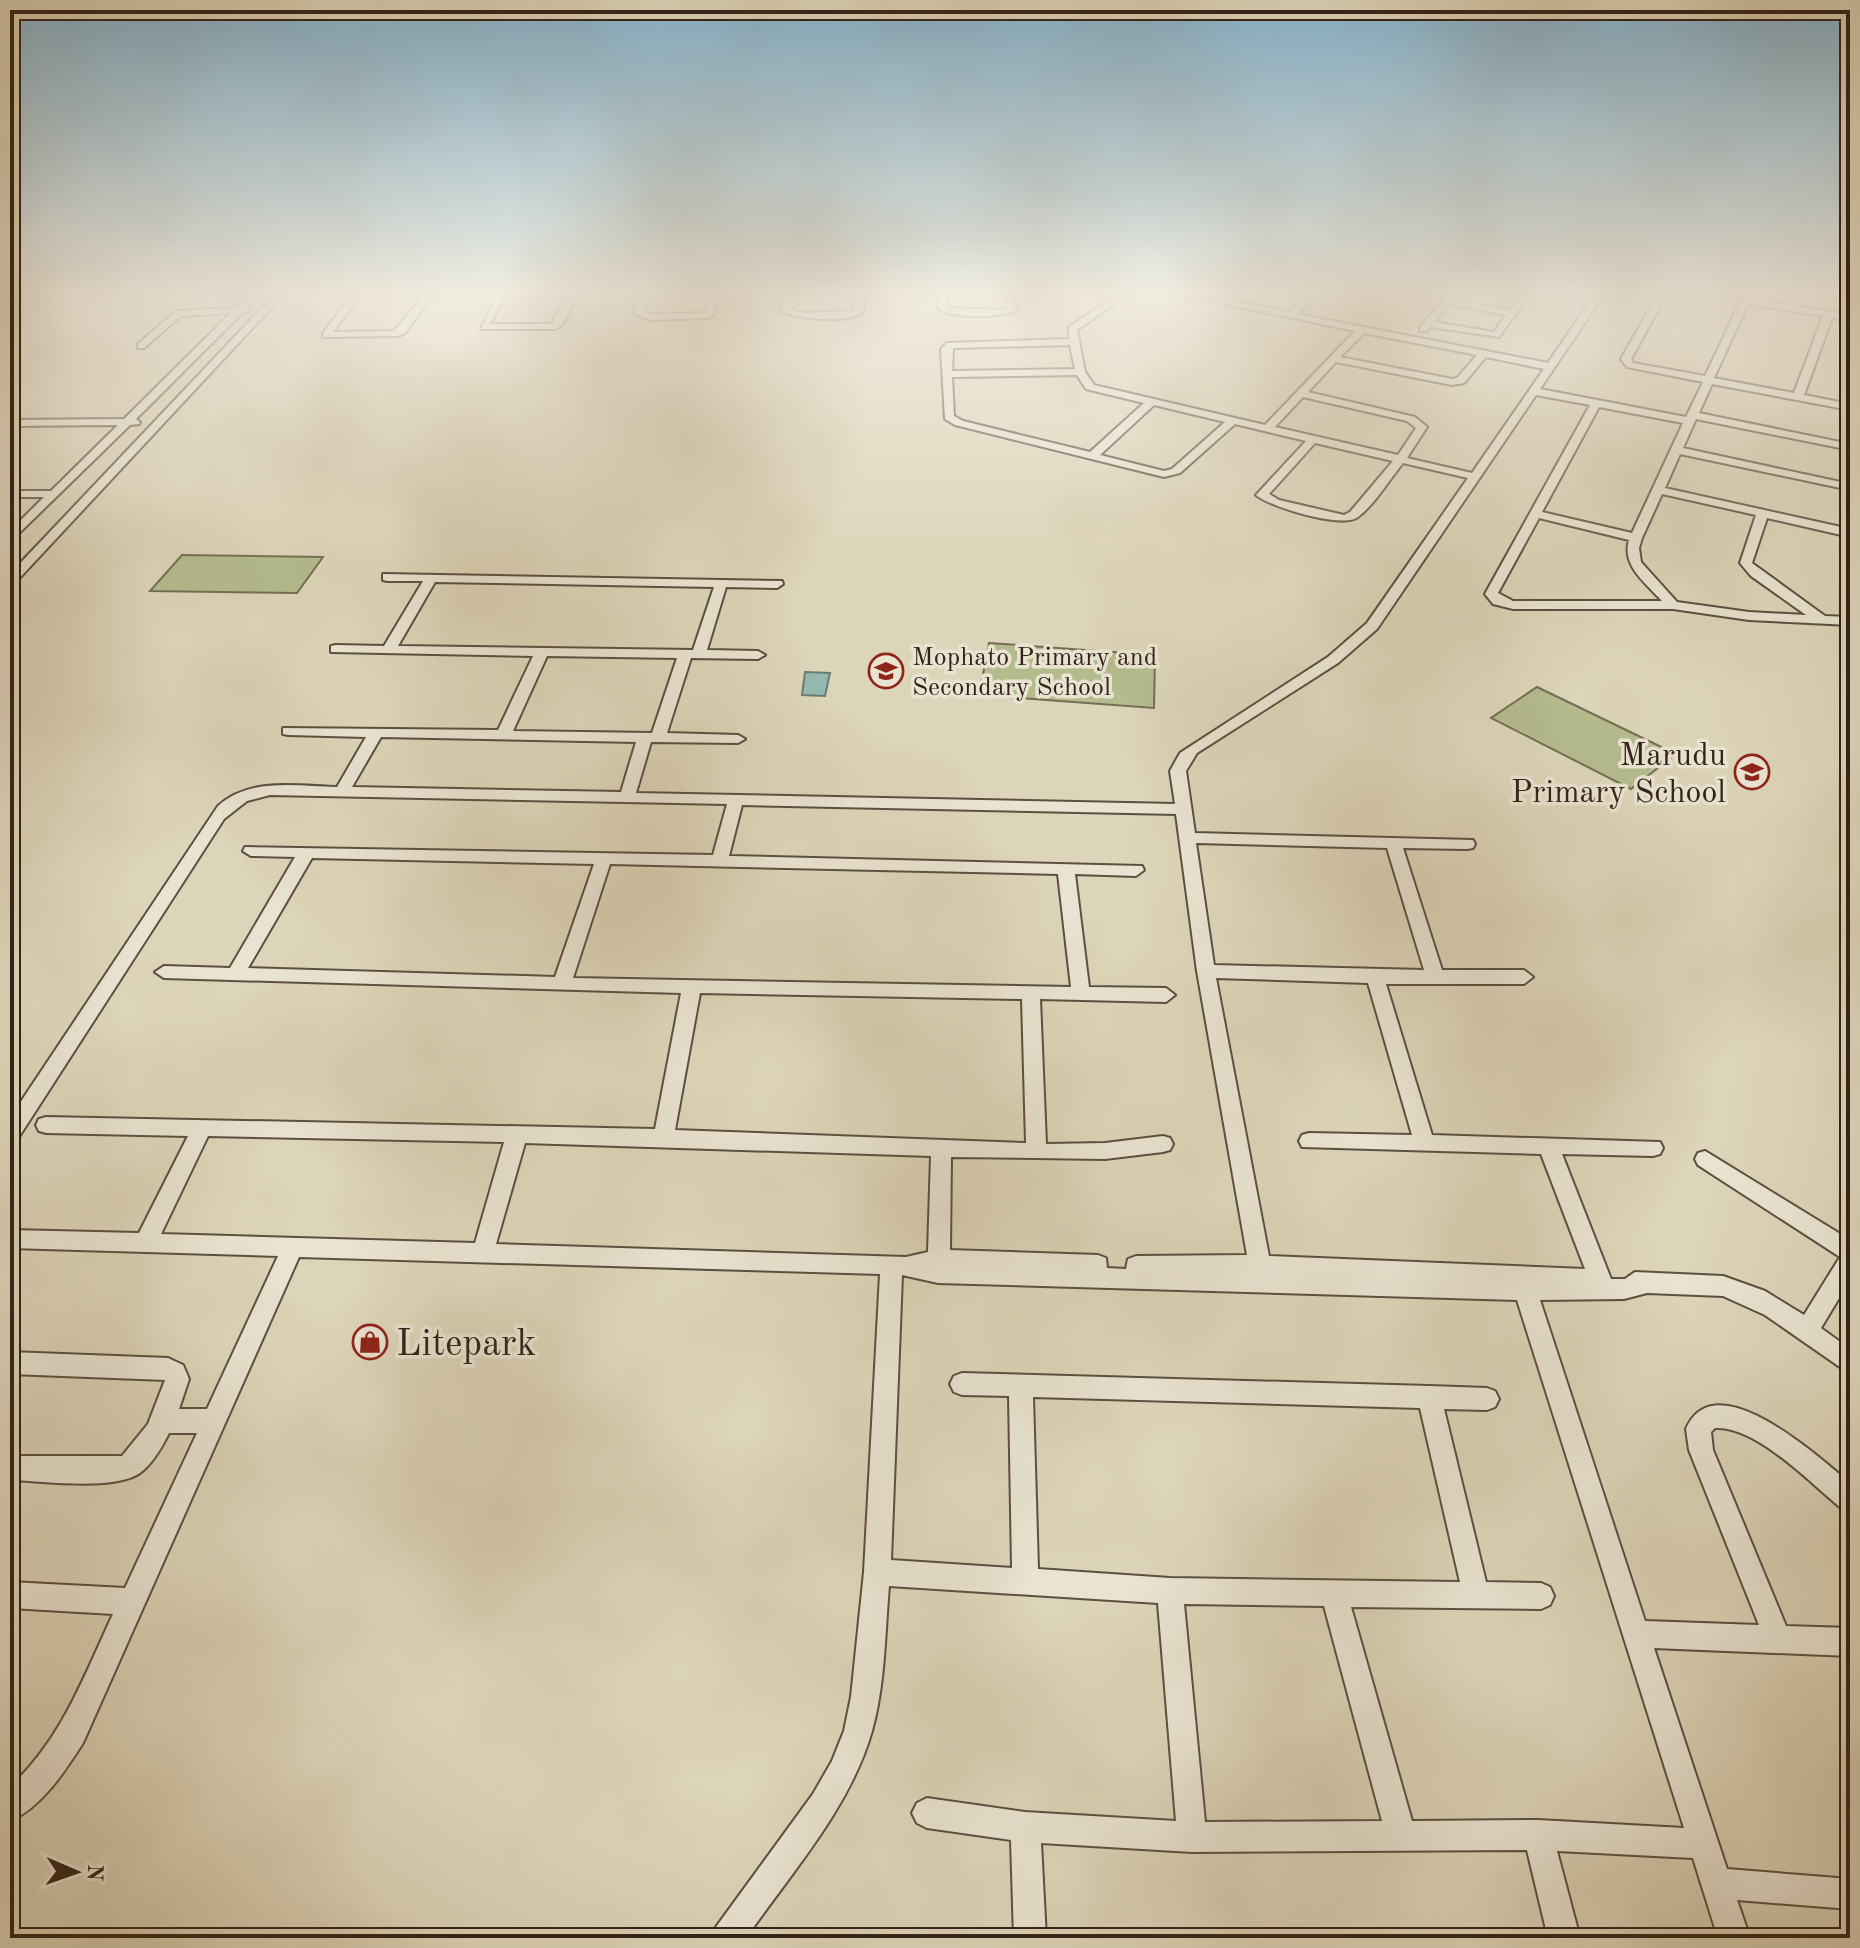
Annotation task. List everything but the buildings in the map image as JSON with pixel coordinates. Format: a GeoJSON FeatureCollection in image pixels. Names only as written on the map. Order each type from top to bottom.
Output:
{"type":"FeatureCollection","features":[{"type":"Feature","properties":{"kind":"street"},"geometry":{"type":"LineString","coordinates":[[10,538],[170,381]]}},
{"type":"Feature","properties":{"kind":"street"},"geometry":{"type":"LineString","coordinates":[[10,581],[199,381]]}},
{"type":"Feature","properties":{"kind":"street"},"geometry":{"type":"LineString","coordinates":[[947,381],[949,417],[952,421],[1160,474],[1171,474],[1232,421]]}},
{"type":"Feature","properties":{"kind":"street"},"geometry":{"type":"LineString","coordinates":[[1086,381],[1090,387],[1476,477]]}},
{"type":"Feature","properties":{"kind":"street"},"geometry":{"type":"LineString","coordinates":[[1267,429],[1314,381]]}},
{"type":"Feature","properties":{"kind":"street"},"geometry":{"type":"LineString","coordinates":[[1440,381],[1460,381]]}},
{"type":"Feature","properties":{"kind":"street"},"geometry":{"type":"LineString","coordinates":[[1262,1273],[1206,971],[1177,781],[1185,756],[1353,645],[1372,626],[1541,381]]}},
{"type":"Feature","properties":{"kind":"street"},"geometry":{"type":"LineString","coordinates":[[1673,605],[1635,563],[1633,548],[1709,381],[1850,407]]}},
{"type":"Feature","properties":{"kind":"street"},"geometry":{"type":"LineString","coordinates":[[1798,397],[1804,381]]}},
{"type":"Feature","properties":{"kind":"street"},"geometry":{"type":"LineString","coordinates":[[1533,391],[1850,447]]}},
{"type":"Feature","properties":{"kind":"street"},"geometry":{"type":"LineString","coordinates":[[1302,394],[1418,422],[1422,429],[1400,460],[1349,518],[1333,517],[1266,500],[1263,492],[1312,440]]}},
{"type":"Feature","properties":{"kind":"street"},"geometry":{"type":"LineString","coordinates":[[1091,457],[1151,402]]}},
{"type":"Feature","properties":{"kind":"street"},"geometry":{"type":"LineString","coordinates":[[1596,403],[1491,590],[1494,599],[1513,605],[1673,605],[1749,616],[1850,621]]}},
{"type":"Feature","properties":{"kind":"street"},"geometry":{"type":"LineString","coordinates":[[10,423],[160,422]]}},
{"type":"Feature","properties":{"kind":"street"},"geometry":{"type":"LineString","coordinates":[[1676,450],[1850,487]]}},
{"type":"Feature","properties":{"kind":"street"},"geometry":{"type":"LineString","coordinates":[[1659,490],[1850,533]]}},
{"type":"Feature","properties":{"kind":"street"},"geometry":{"type":"LineString","coordinates":[[10,494],[54,494]]}},
{"type":"Feature","properties":{"kind":"street"},"geometry":{"type":"LineString","coordinates":[[1536,514],[1636,538]]}},
{"type":"Feature","properties":{"kind":"street"},"geometry":{"type":"LineString","coordinates":[[1762,514],[1746,563],[1755,573],[1824,621]]}},
{"type":"Feature","properties":{"kind":"street"},"geometry":{"type":"LineString","coordinates":[[387,577],[777,584]]}},
{"type":"Feature","properties":{"kind":"street"},"geometry":{"type":"LineString","coordinates":[[388,651],[431,578]]}},
{"type":"Feature","properties":{"kind":"street"},"geometry":{"type":"LineString","coordinates":[[627,797],[721,584]]}},
{"type":"Feature","properties":{"kind":"street"},"geometry":{"type":"LineString","coordinates":[[336,649],[758,655]]}},
{"type":"Feature","properties":{"kind":"street"},"geometry":{"type":"LineString","coordinates":[[503,736],[541,654]]}},
{"type":"Feature","properties":{"kind":"street"},"geometry":{"type":"LineString","coordinates":[[288,731],[738,739]]}},
{"type":"Feature","properties":{"kind":"street"},"geometry":{"type":"LineString","coordinates":[[342,791],[376,733]]}},
{"type":"Feature","properties":{"kind":"street"},"geometry":{"type":"LineString","coordinates":[[10,1134],[226,806],[241,796],[270,790],[1181,809]]}},
{"type":"Feature","properties":{"kind":"street"},"geometry":{"type":"LineString","coordinates":[[719,862],[736,799]]}},
{"type":"Feature","properties":{"kind":"street"},"geometry":{"type":"LineString","coordinates":[[1186,838],[1467,844]]}},
{"type":"Feature","properties":{"kind":"street"},"geometry":{"type":"LineString","coordinates":[[1394,844],[1435,978]]}},
{"type":"Feature","properties":{"kind":"street"},"geometry":{"type":"LineString","coordinates":[[251,851],[1066,871],[1136,870]]}},
{"type":"Feature","properties":{"kind":"street"},"geometry":{"type":"LineString","coordinates":[[236,973],[306,853]]}},
{"type":"Feature","properties":{"kind":"street"},"geometry":{"type":"LineString","coordinates":[[562,984],[603,860]]}},
{"type":"Feature","properties":{"kind":"street"},"geometry":{"type":"LineString","coordinates":[[1066,871],[1081,994]]}},
{"type":"Feature","properties":{"kind":"street"},"geometry":{"type":"LineString","coordinates":[[1206,971],[1375,977],[1524,977]]}},
{"type":"Feature","properties":{"kind":"street"},"geometry":{"type":"LineString","coordinates":[[164,972],[562,984],[1166,995]]}},
{"type":"Feature","properties":{"kind":"street"},"geometry":{"type":"LineString","coordinates":[[1375,977],[1425,1144]]}},
{"type":"Feature","properties":{"kind":"street"},"geometry":{"type":"LineString","coordinates":[[663,1138],[692,985]]}},
{"type":"Feature","properties":{"kind":"street"},"geometry":{"type":"LineString","coordinates":[[1031,993],[1036,1152]]}},
{"type":"Feature","properties":{"kind":"street"},"geometry":{"type":"LineString","coordinates":[[46,1125],[517,1134],[1036,1152],[1105,1151],[1163,1144]]}},
{"type":"Feature","properties":{"kind":"street"},"geometry":{"type":"LineString","coordinates":[[145,1244],[203,1127]]}},
{"type":"Feature","properties":{"kind":"street"},"geometry":{"type":"LineString","coordinates":[[482,1255],[517,1134]]}},
{"type":"Feature","properties":{"kind":"street"},"geometry":{"type":"LineString","coordinates":[[1309,1141],[1653,1148]]}},
{"type":"Feature","properties":{"kind":"street"},"geometry":{"type":"LineString","coordinates":[[1548,1146],[1602,1284]]}},
{"type":"Feature","properties":{"kind":"street"},"geometry":{"type":"LineString","coordinates":[[939,1266],[941,1148]]}},
{"type":"Feature","properties":{"kind":"street"},"geometry":{"type":"LineString","coordinates":[[1705,1159],[1850,1252]]}},
{"type":"Feature","properties":{"kind":"street"},"geometry":{"type":"LineString","coordinates":[[10,1239],[482,1255],[1262,1273],[1602,1284],[1624,1289],[1645,1284],[1708,1284],[1737,1290],[1778,1312],[1850,1363]]}},
{"type":"Feature","properties":{"kind":"street"},"geometry":{"type":"LineString","coordinates":[[10,1806],[54,1765],[73,1733],[292,1249]]}},
{"type":"Feature","properties":{"kind":"street"},"geometry":{"type":"LineString","coordinates":[[1806,1332],[1850,1260]]}},
{"type":"Feature","properties":{"kind":"street"},"geometry":{"type":"LineString","coordinates":[[727,1938],[843,1770],[865,1697],[877,1572],[898,1265]]}},
{"type":"Feature","properties":{"kind":"street"},"geometry":{"type":"LineString","coordinates":[[1524,1283],[1734,1938]]}},
{"type":"Feature","properties":{"kind":"street"},"geometry":{"type":"LineString","coordinates":[[10,1363],[168,1369],[175,1373],[177,1379],[162,1421],[140,1458],[126,1468],[10,1468]]}},
{"type":"Feature","properties":{"kind":"street"},"geometry":{"type":"LineString","coordinates":[[962,1384],[1487,1399]]}},
{"type":"Feature","properties":{"kind":"street"},"geometry":{"type":"LineString","coordinates":[[1021,1388],[1025,1579]]}},
{"type":"Feature","properties":{"kind":"street"},"geometry":{"type":"LineString","coordinates":[[1429,1397],[1476,1593]]}},
{"type":"Feature","properties":{"kind":"street"},"geometry":{"type":"LineString","coordinates":[[1778,1640],[1701,1450],[1698,1429],[1709,1418],[1717,1416],[1747,1422],[1850,1499]]}},
{"type":"Feature","properties":{"kind":"street"},"geometry":{"type":"LineString","coordinates":[[162,1421],[214,1421]]}},
{"type":"Feature","properties":{"kind":"street"},"geometry":{"type":"LineString","coordinates":[[877,1572],[1025,1579],[1170,1591],[1541,1596]]}},
{"type":"Feature","properties":{"kind":"street"},"geometry":{"type":"LineString","coordinates":[[1170,1591],[1192,1837]]}},
{"type":"Feature","properties":{"kind":"street"},"geometry":{"type":"LineString","coordinates":[[1334,1593],[1401,1835]]}},
{"type":"Feature","properties":{"kind":"street"},"geometry":{"type":"LineString","coordinates":[[10,1595],[133,1602]]}},
{"type":"Feature","properties":{"kind":"street"},"geometry":{"type":"LineString","coordinates":[[1635,1634],[1850,1642]]}},
{"type":"Feature","properties":{"kind":"street"},"geometry":{"type":"LineString","coordinates":[[927,1813],[1025,1827],[1192,1837],[1538,1835],[1703,1844]]}},
{"type":"Feature","properties":{"kind":"street"},"geometry":{"type":"LineString","coordinates":[[1025,1827],[1030,1938]]}},
{"type":"Feature","properties":{"kind":"street"},"geometry":{"type":"LineString","coordinates":[[1538,1835],[1564,1938]]}},
{"type":"Feature","properties":{"kind":"street"},"geometry":{"type":"LineString","coordinates":[[1715,1883],[1850,1894]]}},
{"type":"Feature","properties":{"kind":"green space"},"geometry":{"type":"Polygon","coordinates":[[[182,555],[323,557],[297,593],[150,591],[182,555]]]}},
{"type":"Feature","properties":{"kind":"green space"},"geometry":{"type":"Polygon","coordinates":[[[989,643],[1155,655],[1154,708],[979,695],[989,643]]]}},
{"type":"Feature","properties":{"kind":"green space"},"geometry":{"type":"Polygon","coordinates":[[[1537,687],[1676,754],[1631,789],[1491,718],[1537,687]]]}},
{"type":"Feature","properties":{"kind":"water"},"geometry":{"type":"Polygon","coordinates":[[[805,672],[830,673],[825,696],[802,695],[805,672]]]}},
{"type":"Feature","properties":{"kind":"place","name":"Mophato Primary and Secondary School"},"geometry":{"type":"Point","coordinates":[886,671]}},
{"type":"Feature","properties":{"kind":"place","name":"Marudu Primary School"},"geometry":{"type":"Point","coordinates":[1752,772]}},
{"type":"Feature","properties":{"kind":"place","name":"Litepark"},"geometry":{"type":"Point","coordinates":[370,1342]}}]}
